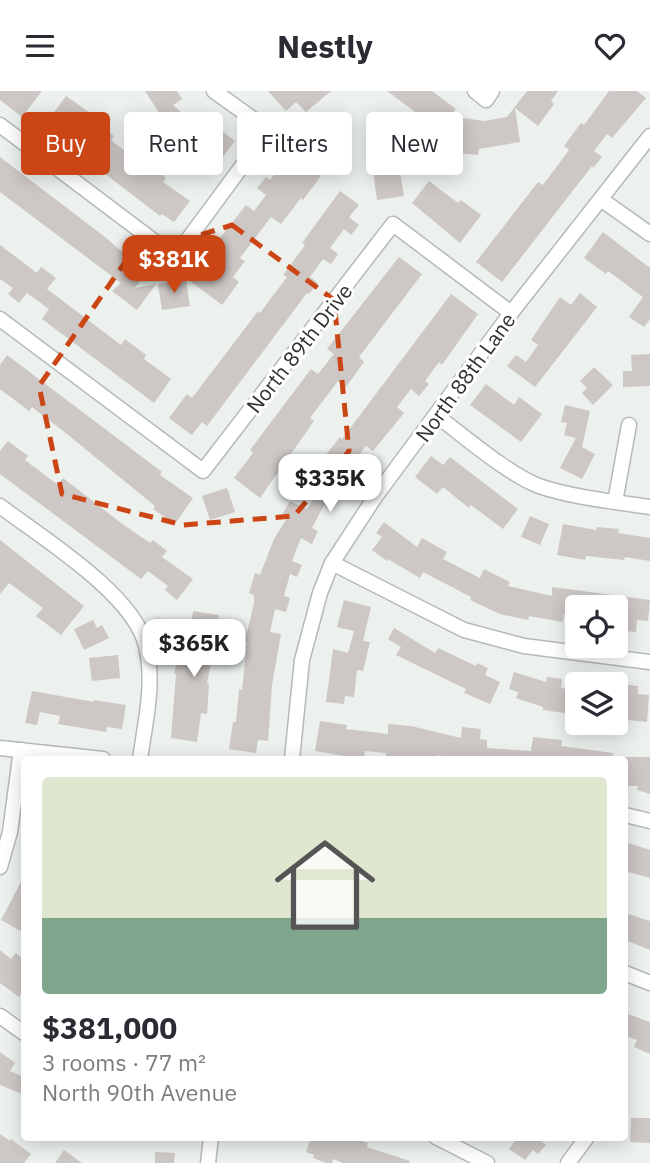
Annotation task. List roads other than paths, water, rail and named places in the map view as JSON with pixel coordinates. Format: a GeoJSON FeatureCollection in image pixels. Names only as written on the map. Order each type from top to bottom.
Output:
{"type":"FeatureCollection","features":[{"type":"Feature","properties":{"kind":"street"},"geometry":{"type":"LineString","coordinates":[[0,125],[174,257],[265,135],[253,119],[214,91]]}},
{"type":"Feature","properties":{"kind":"street","name":"North 88th Lane"},"geometry":{"type":"LineString","coordinates":[[292,756],[302,660],[320,593],[332,562],[375,497],[511,313],[650,137]]}},
{"type":"Feature","properties":{"kind":"street"},"geometry":{"type":"LineString","coordinates":[[602,200],[650,234]]}},
{"type":"Feature","properties":{"kind":"street","name":"North 89th Drive"},"geometry":{"type":"LineString","coordinates":[[0,319],[203,471],[393,224],[511,313]]}},
{"type":"Feature","properties":{"kind":"street"},"geometry":{"type":"LineString","coordinates":[[437,416],[505,466],[538,485],[650,507]]}},
{"type":"Feature","properties":{"kind":"street"},"geometry":{"type":"LineString","coordinates":[[615,502],[629,425]]}},
{"type":"Feature","properties":{"kind":"street"},"geometry":{"type":"LineString","coordinates":[[0,506],[104,587],[130,614],[143,634],[150,676],[140,756]]}},
{"type":"Feature","properties":{"kind":"street"},"geometry":{"type":"LineString","coordinates":[[332,562],[464,630],[524,646],[650,662]]}},
{"type":"Feature","properties":{"kind":"street"},"geometry":{"type":"LineString","coordinates":[[143,634],[159,627]]}},
{"type":"Feature","properties":{"kind":"street"},"geometry":{"type":"LineString","coordinates":[[0,748],[76,756]]}},
{"type":"Feature","properties":{"kind":"street"},"geometry":{"type":"LineString","coordinates":[[0,867],[10,832],[21,750]]}},
{"type":"Feature","properties":{"kind":"street"},"geometry":{"type":"LineString","coordinates":[[628,816],[650,821]]}},
{"type":"Feature","properties":{"kind":"street"},"geometry":{"type":"LineString","coordinates":[[628,974],[650,983]]}},
{"type":"Feature","properties":{"kind":"street"},"geometry":{"type":"LineString","coordinates":[[0,1016],[21,1031]]}},
{"type":"Feature","properties":{"kind":"street"},"geometry":{"type":"LineString","coordinates":[[208,1163],[211,1141]]}},
{"type":"Feature","properties":{"kind":"street"},"geometry":{"type":"LineString","coordinates":[[444,1141],[487,1163]]}},
{"type":"Feature","properties":{"kind":"street"},"geometry":{"type":"LineString","coordinates":[[568,1163],[584,1141]]}}]}
